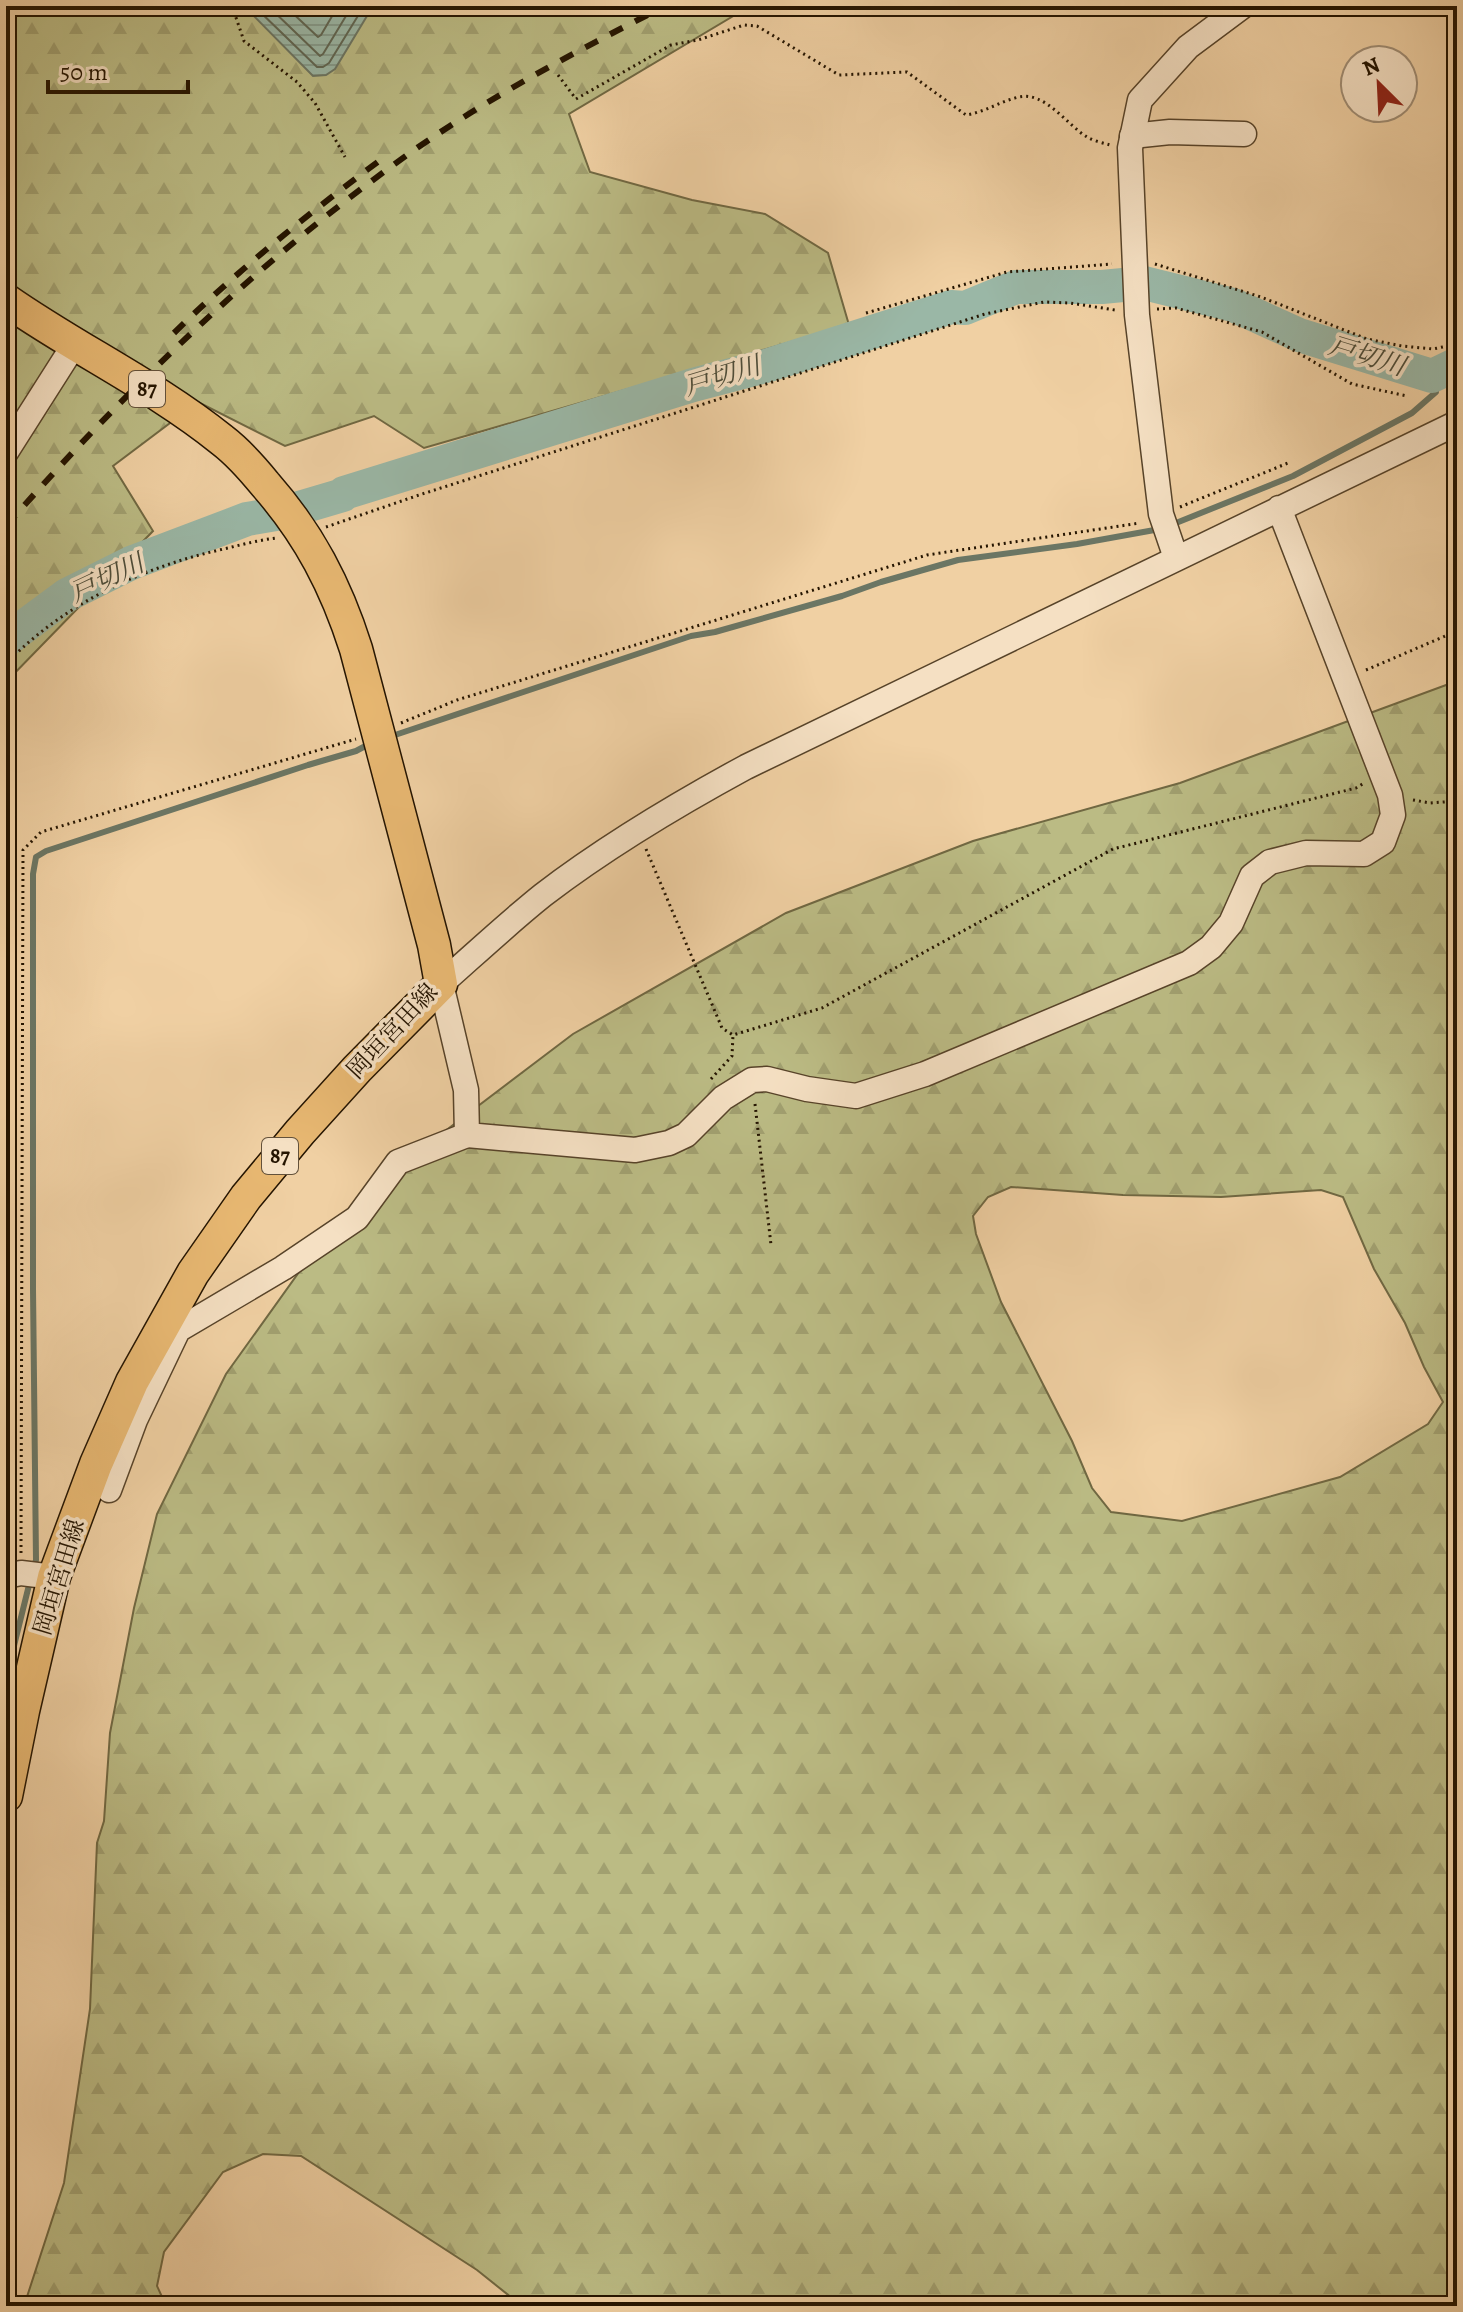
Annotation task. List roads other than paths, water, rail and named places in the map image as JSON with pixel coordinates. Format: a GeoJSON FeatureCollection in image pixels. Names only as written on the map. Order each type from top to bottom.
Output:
{"type":"FeatureCollection","features":[{"type":"Feature","properties":{"kind":"main road","name":"岡垣宮田線"},"geometry":{"type":"LineString","coordinates":[[6,300],[205,427],[245,460],[303,531],[345,615],[434,945],[441,984],[357,1069],[246,1197],[193,1273],[132,1382],[96,1464],[54,1577],[6,1796]]}},
{"type":"Feature","properties":{"kind":"street"},"geometry":{"type":"LineString","coordinates":[[1176,558],[1161,514],[1137,315],[1131,142],[1140,100],[1188,47],[1243,6]]}},
{"type":"Feature","properties":{"kind":"street"},"geometry":{"type":"LineString","coordinates":[[1131,142],[1170,132],[1244,134]]}},
{"type":"Feature","properties":{"kind":"street"},"geometry":{"type":"LineString","coordinates":[[6,452],[74,345]]}},
{"type":"Feature","properties":{"kind":"street"},"geometry":{"type":"LineString","coordinates":[[467,1135],[466,1090],[441,984],[543,895],[637,830],[746,767],[1457,423]]}},
{"type":"Feature","properties":{"kind":"street"},"geometry":{"type":"LineString","coordinates":[[109,1490],[135,1420],[178,1330],[283,1268],[357,1218],[398,1162],[467,1135],[635,1150],[669,1143],[686,1135],[723,1098],[752,1080],[767,1079],[856,1096],[925,1074],[1189,963],[1211,947],[1231,923],[1252,876],[1270,862],[1306,853],[1364,854],[1383,842],[1393,815],[1386,784],[1279,508]]}},
{"type":"Feature","properties":{"kind":"street"},"geometry":{"type":"LineString","coordinates":[[13,1574],[54,1577]]}},
{"type":"Feature","properties":{"kind":"water"},"geometry":{"type":"Polygon","coordinates":[[[244,6],[373,6],[335,69],[326,75],[313,76],[244,6]]]}},
{"type":"Feature","properties":{"kind":"waterway","name":"戸切川"},"geometry":{"type":"LineString","coordinates":[[6,640],[67,595],[131,563],[247,519],[282,513],[343,495],[951,307],[965,308],[1016,287],[1102,287],[1144,283],[1233,305],[1299,335],[1432,376],[1457,364]]}},
{"type":"Feature","properties":{"kind":"waterway"},"geometry":{"type":"LineString","coordinates":[[1171,525],[1293,476],[1412,413],[1436,392],[1432,376]]}},
{"type":"Feature","properties":{"kind":"waterway"},"geometry":{"type":"LineString","coordinates":[[389,737],[691,636],[842,596],[958,560],[1160,529]]}},
{"type":"Feature","properties":{"kind":"waterway"},"geometry":{"type":"LineString","coordinates":[[33,1570],[36,1560],[33,1289],[33,874],[36,857],[46,851],[356,751],[371,743]]}},
{"type":"Feature","properties":{"kind":"waterway"},"geometry":{"type":"LineString","coordinates":[[6,1678],[30,1581]]}},
{"type":"Feature","properties":{"kind":"railway"},"geometry":{"type":"LineString","coordinates":[[6,526],[96,428],[189,335],[339,206],[424,143],[491,100],[665,6]]}},
{"type":"Feature","properties":{"kind":"railway"},"geometry":{"type":"LineString","coordinates":[[174,333],[274,243],[379,161]]}}]}
